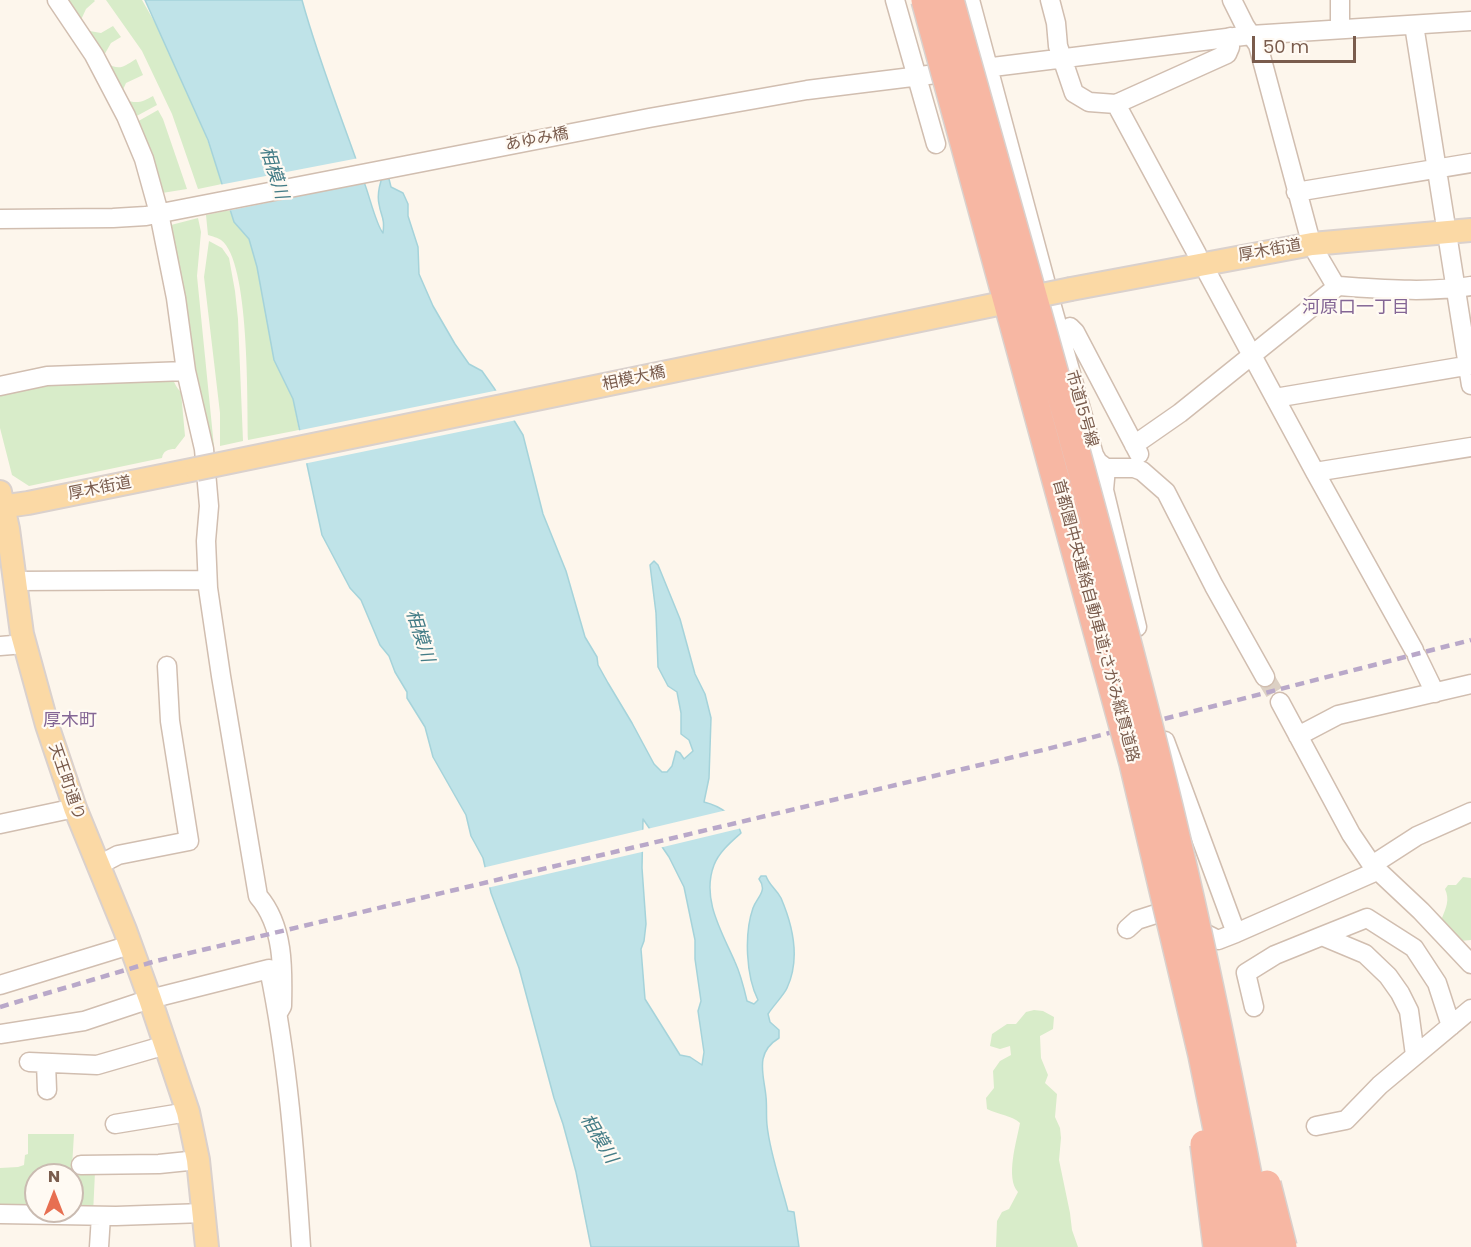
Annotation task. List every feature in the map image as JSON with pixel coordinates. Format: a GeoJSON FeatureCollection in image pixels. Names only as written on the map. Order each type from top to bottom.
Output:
{"type":"FeatureCollection","features":[{"type":"Feature","properties":{"kind":"highway","name":"首都圏中央連絡自動車道;さがみ縦貫道路"},"geometry":{"type":"LineString","coordinates":[[925,0],[1133,763],[1202,1054],[1241,1247]]}},
{"type":"Feature","properties":{"kind":"highway","name":"首都圏中央連絡自動車道;さがみ縦貫道路"},"geometry":{"type":"LineString","coordinates":[[950,0],[1124,627],[1186,884],[1262,1247]]}},
{"type":"Feature","properties":{"kind":"highway"},"geometry":{"type":"LineString","coordinates":[[1133,763],[1148,850],[1188,1037],[1199,1102],[1216,1247]]}},
{"type":"Feature","properties":{"kind":"highway"},"geometry":{"type":"LineString","coordinates":[[1186,884],[1259,1150],[1283,1247]]}},
{"type":"Feature","properties":{"kind":"main road","name":"厚木街道"},"geometry":{"type":"LineString","coordinates":[[1071,289],[1312,244],[1471,230]]}},
{"type":"Feature","properties":{"kind":"main road","name":"相模大橋"},"geometry":{"type":"LineString","coordinates":[[196,469],[1071,289]]}},
{"type":"Feature","properties":{"kind":"main road","name":"厚木街道"},"geometry":{"type":"LineString","coordinates":[[1,502],[28,503],[196,469]]}},
{"type":"Feature","properties":{"kind":"main road","name":"天王町通り"},"geometry":{"type":"LineString","coordinates":[[1,502],[8,529],[25,644],[47,725],[75,808],[150,999],[188,1112],[198,1160],[207,1247]]}},
{"type":"Feature","properties":{"kind":"street"},"geometry":{"type":"LineString","coordinates":[[57,0],[94,55],[117,96],[144,159],[163,213],[186,370],[198,418],[208,485],[207,580],[223,687],[258,896],[265,904],[280,942],[282,1006],[278,1013]]}},
{"type":"Feature","properties":{"kind":"street"},"geometry":{"type":"LineString","coordinates":[[895,0],[912,77],[936,144]]}},
{"type":"Feature","properties":{"kind":"street"},"geometry":{"type":"LineString","coordinates":[[970,0],[989,67]]}},
{"type":"Feature","properties":{"kind":"street"},"geometry":{"type":"LineString","coordinates":[[1050,0],[1059,46],[1074,93],[1089,102],[1116,104],[1227,54],[1230,37]]}},
{"type":"Feature","properties":{"kind":"street"},"geometry":{"type":"LineString","coordinates":[[1232,0],[1258,45],[1296,192],[1312,244],[1329,278],[1338,286],[1399,290],[1463,287]]}},
{"type":"Feature","properties":{"kind":"street"},"geometry":{"type":"LineString","coordinates":[[1340,0],[1341,29]]}},
{"type":"Feature","properties":{"kind":"street","name":"あゆみ橋"},"geometry":{"type":"LineString","coordinates":[[0,219],[113,218],[163,213],[649,118],[807,90],[1230,37],[1471,21]]}},
{"type":"Feature","properties":{"kind":"street"},"geometry":{"type":"LineString","coordinates":[[1413,25],[1446,232],[1463,287],[1471,385]]}},
{"type":"Feature","properties":{"kind":"street","name":"市道15号線"},"geometry":{"type":"LineString","coordinates":[[989,67],[1053,310],[1094,454],[1098,462],[1106,468],[1134,468],[1142,471]]}},
{"type":"Feature","properties":{"kind":"street"},"geometry":{"type":"LineString","coordinates":[[1116,104],[1197,254]]}},
{"type":"Feature","properties":{"kind":"street"},"geometry":{"type":"LineString","coordinates":[[1296,192],[1471,163]]}},
{"type":"Feature","properties":{"kind":"street"},"geometry":{"type":"LineString","coordinates":[[1208,274],[1435,693]]}},
{"type":"Feature","properties":{"kind":"street"},"geometry":{"type":"LineString","coordinates":[[1134,445],[1180,413],[1338,286]]}},
{"type":"Feature","properties":{"kind":"street"},"geometry":{"type":"LineString","coordinates":[[1070,327],[1075,332],[1134,445],[1142,471],[1166,492],[1214,586],[1265,677]]}},
{"type":"Feature","properties":{"kind":"street"},"geometry":{"type":"LineString","coordinates":[[1275,398],[1469,365]]}},
{"type":"Feature","properties":{"kind":"street"},"geometry":{"type":"LineString","coordinates":[[0,386],[47,376],[186,370]]}},
{"type":"Feature","properties":{"kind":"street"},"geometry":{"type":"LineString","coordinates":[[1315,472],[1471,447]]}},
{"type":"Feature","properties":{"kind":"street"},"geometry":{"type":"LineString","coordinates":[[1106,468],[1104,490],[1169,754],[1236,933]]}},
{"type":"Feature","properties":{"kind":"street"},"geometry":{"type":"LineString","coordinates":[[14,581],[207,580]]}},
{"type":"Feature","properties":{"kind":"street"},"geometry":{"type":"LineString","coordinates":[[0,645],[25,644]]}},
{"type":"Feature","properties":{"kind":"street"},"geometry":{"type":"LineString","coordinates":[[97,866],[118,855],[189,841],[170,721],[167,666]]}},
{"type":"Feature","properties":{"kind":"street"},"geometry":{"type":"LineString","coordinates":[[1298,736],[1338,715],[1471,684]]}},
{"type":"Feature","properties":{"kind":"street"},"geometry":{"type":"LineString","coordinates":[[1280,702],[1351,834],[1375,868],[1421,911],[1471,964]]}},
{"type":"Feature","properties":{"kind":"street"},"geometry":{"type":"LineString","coordinates":[[0,824],[75,808]]}},
{"type":"Feature","properties":{"kind":"street"},"geometry":{"type":"LineString","coordinates":[[1127,929],[1137,920],[1159,913],[1179,913],[1190,917],[1204,933],[1218,940],[1375,868],[1418,836],[1471,812]]}},
{"type":"Feature","properties":{"kind":"street"},"geometry":{"type":"LineString","coordinates":[[1254,1006],[1246,973],[1275,955],[1367,918],[1413,948],[1437,983],[1451,1026]]}},
{"type":"Feature","properties":{"kind":"street"},"geometry":{"type":"LineString","coordinates":[[1322,936],[1365,954],[1388,976],[1409,1011],[1415,1055]]}},
{"type":"Feature","properties":{"kind":"street"},"geometry":{"type":"LineString","coordinates":[[0,985],[130,945]]}},
{"type":"Feature","properties":{"kind":"street"},"geometry":{"type":"LineString","coordinates":[[0,1034],[84,1021],[150,999],[269,969],[284,1051],[301,1247]]}},
{"type":"Feature","properties":{"kind":"street"},"geometry":{"type":"LineString","coordinates":[[1316,1126],[1346,1120],[1380,1085],[1471,1009]]}},
{"type":"Feature","properties":{"kind":"street"},"geometry":{"type":"LineString","coordinates":[[45,1089],[38,1062],[97,1065],[166,1045]]}},
{"type":"Feature","properties":{"kind":"street"},"geometry":{"type":"LineString","coordinates":[[115,1125],[188,1112]]}},
{"type":"Feature","properties":{"kind":"street"},"geometry":{"type":"LineString","coordinates":[[84,1165],[159,1164],[198,1160]]}},
{"type":"Feature","properties":{"kind":"street"},"geometry":{"type":"LineString","coordinates":[[0,1214],[101,1216],[204,1213]]}},
{"type":"Feature","properties":{"kind":"street"},"geometry":{"type":"LineString","coordinates":[[99,1247],[101,1216]]}},
{"type":"Feature","properties":{"kind":"green space"},"geometry":{"type":"Polygon","coordinates":[[[64,0],[95,1],[86,9],[80,22],[64,0]]]}},
{"type":"Feature","properties":{"kind":"green space"},"geometry":{"type":"Polygon","coordinates":[[[106,0],[142,0],[188,90],[222,184],[198,189],[172,114],[142,51],[106,0]]]}},
{"type":"Feature","properties":{"kind":"green space"},"geometry":{"type":"Polygon","coordinates":[[[113,26],[121,37],[111,43],[103,57],[84,30],[101,33],[113,26]]]}},
{"type":"Feature","properties":{"kind":"green space"},"geometry":{"type":"Polygon","coordinates":[[[136,59],[143,75],[126,83],[121,94],[106,63],[121,67],[136,59]]]}},
{"type":"Feature","properties":{"kind":"green space"},"geometry":{"type":"Polygon","coordinates":[[[153,96],[157,105],[133,118],[125,100],[140,102],[153,96]]]}},
{"type":"Feature","properties":{"kind":"green space"},"geometry":{"type":"Polygon","coordinates":[[[158,110],[187,189],[162,193],[135,123],[158,110]]]}},
{"type":"Feature","properties":{"kind":"green space"},"geometry":{"type":"Polygon","coordinates":[[[230,210],[234,222],[249,239],[257,267],[274,360],[293,399],[299,430],[248,440],[245,334],[237,275],[230,253],[221,240],[208,235],[206,215],[230,210]]]}},
{"type":"Feature","properties":{"kind":"green space"},"geometry":{"type":"Polygon","coordinates":[[[198,218],[201,232],[197,276],[214,447],[209,447],[193,384],[171,225],[198,218]]]}},
{"type":"Feature","properties":{"kind":"green space"},"geometry":{"type":"Polygon","coordinates":[[[209,241],[222,248],[229,258],[238,319],[243,441],[220,446],[220,413],[204,277],[209,241]]]}},
{"type":"Feature","properties":{"kind":"green space"},"geometry":{"type":"Polygon","coordinates":[[[170,376],[181,392],[185,436],[175,449],[166,451],[162,458],[29,486],[12,475],[0,428],[0,393],[53,381],[170,376]]]}},
{"type":"Feature","properties":{"kind":"green space"},"geometry":{"type":"Polygon","coordinates":[[[1463,877],[1471,878],[1471,940],[1460,941],[1446,928],[1442,918],[1447,900],[1445,889],[1448,885],[1456,885],[1463,877]]]}},
{"type":"Feature","properties":{"kind":"green space"},"geometry":{"type":"Polygon","coordinates":[[[1043,1011],[1054,1017],[1053,1029],[1040,1036],[1041,1058],[1048,1075],[1045,1083],[1057,1094],[1055,1117],[1061,1138],[1059,1160],[1072,1230],[1078,1247],[996,1247],[997,1221],[1002,1212],[1009,1209],[1018,1192],[1012,1178],[1012,1168],[1020,1123],[1013,1118],[987,1109],[986,1098],[994,1088],[993,1071],[1000,1061],[1011,1055],[1010,1046],[1000,1049],[990,1046],[992,1034],[1007,1024],[1016,1024],[1026,1012],[1043,1011]]]}},
{"type":"Feature","properties":{"kind":"green space"},"geometry":{"type":"Polygon","coordinates":[[[28,1134],[74,1134],[72,1163],[24,1163],[25,1155],[28,1154],[28,1134]]]}},
{"type":"Feature","properties":{"kind":"green space"},"geometry":{"type":"Polygon","coordinates":[[[24,1165],[24,1211],[0,1210],[0,1168],[24,1165]]]}},
{"type":"Feature","properties":{"kind":"green space"},"geometry":{"type":"Polygon","coordinates":[[[84,1171],[95,1172],[93,1214],[84,1214],[84,1171]]]}},
{"type":"Feature","properties":{"kind":"water","name":"相模川"},"geometry":{"type":"Polygon","coordinates":[[[145,0],[302,0],[380,229],[383,233],[378,197],[383,175],[389,179],[391,187],[403,193],[408,204],[408,216],[418,247],[419,274],[433,306],[455,344],[469,364],[482,371],[523,435],[543,514],[566,571],[585,637],[597,657],[598,665],[654,764],[662,772],[667,772],[672,766],[676,751],[684,759],[693,751],[689,740],[681,734],[681,713],[677,692],[668,686],[658,667],[656,613],[650,565],[654,561],[658,565],[680,619],[695,674],[705,694],[711,718],[709,778],[704,802],[727,813],[739,827],[741,833],[716,860],[710,890],[719,927],[739,972],[747,1001],[754,1004],[758,1000],[751,979],[747,942],[750,918],[762,891],[759,879],[761,876],[766,876],[781,898],[792,931],[794,965],[791,977],[786,991],[768,1014],[770,1022],[779,1030],[779,1038],[766,1050],[762,1065],[771,1147],[788,1211],[794,1212],[799,1247],[591,1247],[576,1172],[563,1124],[519,968],[491,893],[483,858],[471,836],[466,815],[433,757],[425,727],[407,698],[407,692],[389,656],[380,645],[361,600],[350,588],[322,535],[293,399],[274,360],[257,267],[249,239],[234,222],[208,140],[145,0]],[[643,819],[642,868],[646,924],[641,949],[645,999],[680,1055],[690,1057],[702,1065],[704,1052],[698,1011],[701,1001],[695,959],[695,940],[684,887],[669,857],[643,819]]]}},
{"type":"Feature","properties":{"kind":"pier"},"geometry":{"type":"Polygon","coordinates":[[[359,158],[368,182],[227,211],[219,185],[359,158]]]}},
{"type":"Feature","properties":{"kind":"pier"},"geometry":{"type":"Polygon","coordinates":[[[499,390],[517,420],[303,464],[296,431],[499,390]]]}},
{"type":"Feature","properties":{"kind":"pier"},"geometry":{"type":"Polygon","coordinates":[[[727,810],[740,822],[742,828],[659,848],[647,829],[727,810]]]}},
{"type":"Feature","properties":{"kind":"pier"},"geometry":{"type":"Polygon","coordinates":[[[646,829],[646,851],[487,888],[482,868],[646,829]]]}},
{"type":"Feature","properties":{"kind":"tunnel"},"geometry":{"type":"LineString","coordinates":[[1265,677],[1280,702]]}},
{"type":"Feature","properties":{"kind":"railway"},"geometry":{"type":"LineString","coordinates":[[0,1007],[156,961],[1043,750],[1471,640]]}},
{"type":"Feature","properties":{"kind":"district","name":"河原口一丁目"},"geometry":{"type":"Point","coordinates":[1356,308]}},
{"type":"Feature","properties":{"kind":"district","name":"厚木町"},"geometry":{"type":"Point","coordinates":[70,721]}}]}
